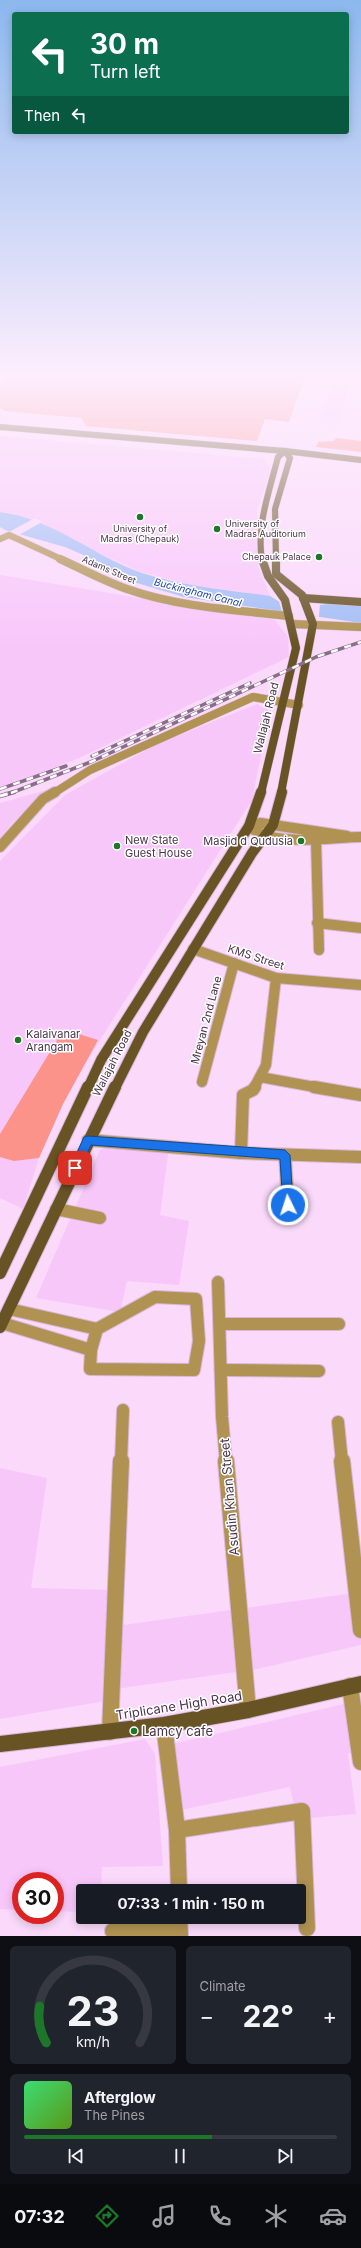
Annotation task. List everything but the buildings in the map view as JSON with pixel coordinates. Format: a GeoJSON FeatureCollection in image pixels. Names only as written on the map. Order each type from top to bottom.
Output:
{"type":"FeatureCollection","features":[{"type":"Feature","properties":{"kind":"main road","name":"Wallajah Road"},"geometry":{"type":"LineString","coordinates":[[0,1273],[100,1060],[249,826],[260,797],[296,648],[293,624],[284,598],[268,578],[263,567],[261,552],[264,512],[276,466]]}},
{"type":"Feature","properties":{"kind":"main road"},"geometry":{"type":"LineString","coordinates":[[288,466],[275,509],[276,574],[304,599],[312,620]]}},
{"type":"Feature","properties":{"kind":"main road"},"geometry":{"type":"LineString","coordinates":[[304,599],[361,602]]}},
{"type":"Feature","properties":{"kind":"main road","name":"Wallajah Road"},"geometry":{"type":"LineString","coordinates":[[1,1325],[88,1140],[143,1032],[252,853],[273,825],[299,705],[312,620]]}},
{"type":"Feature","properties":{"kind":"main road","name":"Triplicane High Road"},"geometry":{"type":"LineString","coordinates":[[0,1744],[164,1725],[248,1710],[355,1685]]}},
{"type":"Feature","properties":{"kind":"street","name":"Adams Street"},"geometry":{"type":"LineString","coordinates":[[0,539],[9,535],[126,588],[160,599],[221,609],[289,616]]}},
{"type":"Feature","properties":{"kind":"street"},"geometry":{"type":"LineString","coordinates":[[293,624],[312,620],[361,627]]}},
{"type":"Feature","properties":{"kind":"street"},"geometry":{"type":"LineString","coordinates":[[0,847],[43,799],[90,770],[253,697],[299,705]]}},
{"type":"Feature","properties":{"kind":"street"},"geometry":{"type":"LineString","coordinates":[[347,836],[316,840],[265,836],[254,832],[249,826],[260,823],[361,837]]}},
{"type":"Feature","properties":{"kind":"street"},"geometry":{"type":"LineString","coordinates":[[316,840],[318,950]]}},
{"type":"Feature","properties":{"kind":"street"},"geometry":{"type":"LineString","coordinates":[[317,923],[361,928]]}},
{"type":"Feature","properties":{"kind":"street","name":"KMS Street"},"geometry":{"type":"LineString","coordinates":[[193,949],[276,978],[361,985]]}},
{"type":"Feature","properties":{"kind":"street","name":"Mreyan 2nd Lane"},"geometry":{"type":"LineString","coordinates":[[202,1082],[234,963]]}},
{"type":"Feature","properties":{"kind":"street"},"geometry":{"type":"LineString","coordinates":[[241,1153],[243,1095],[253,1090],[266,1065],[276,978]]}},
{"type":"Feature","properties":{"kind":"street"},"geometry":{"type":"LineString","coordinates":[[260,1077],[361,1095]]}},
{"type":"Feature","properties":{"kind":"street"},"geometry":{"type":"LineString","coordinates":[[88,1140],[241,1153],[361,1158]]}},
{"type":"Feature","properties":{"kind":"street"},"geometry":{"type":"LineString","coordinates":[[285,1155],[288,1205]]}},
{"type":"Feature","properties":{"kind":"street"},"geometry":{"type":"LineString","coordinates":[[56,1209],[100,1218]]}},
{"type":"Feature","properties":{"kind":"street","name":"Asudin Khan Street"},"geometry":{"type":"LineString","coordinates":[[218,1282],[222,1417],[248,1710]]}},
{"type":"Feature","properties":{"kind":"street"},"geometry":{"type":"LineString","coordinates":[[9,1309],[97,1329],[155,1297],[196,1299],[199,1341],[194,1370],[90,1369],[91,1350],[97,1329]]}},
{"type":"Feature","properties":{"kind":"street"},"geometry":{"type":"LineString","coordinates":[[220,1324],[339,1324]]}},
{"type":"Feature","properties":{"kind":"street"},"geometry":{"type":"LineString","coordinates":[[1,1325],[91,1350]]}},
{"type":"Feature","properties":{"kind":"street"},"geometry":{"type":"LineString","coordinates":[[221,1370],[319,1371]]}},
{"type":"Feature","properties":{"kind":"street"},"geometry":{"type":"LineString","coordinates":[[110,1732],[123,1410]]}},
{"type":"Feature","properties":{"kind":"street"},"geometry":{"type":"LineString","coordinates":[[338,1422],[361,1630]]}},
{"type":"Feature","properties":{"kind":"street"},"geometry":{"type":"LineString","coordinates":[[355,1685],[361,1762]]}},
{"type":"Feature","properties":{"kind":"street"},"geometry":{"type":"LineString","coordinates":[[164,1725],[178,1830],[179,1884]]}},
{"type":"Feature","properties":{"kind":"street"},"geometry":{"type":"LineString","coordinates":[[178,1830],[302,1811],[307,1928]]}},
{"type":"Feature","properties":{"kind":"street"},"geometry":{"type":"LineString","coordinates":[[113,1931],[180,1928]]}},
{"type":"Feature","properties":{"kind":"shaded area","name":"University of Madras (Chepauk)"},"geometry":{"type":"Polygon","coordinates":[[[0,466],[269,466],[271,469],[257,511],[257,549],[258,566],[270,596],[187,584],[141,572],[11,513],[0,512],[0,466]]]}},
{"type":"Feature","properties":{"kind":"shaded area"},"geometry":{"type":"Polygon","coordinates":[[[0,575],[275,620],[288,637],[289,657],[79,758],[0,789],[0,575]]]}},
{"type":"Feature","properties":{"kind":"shaded area"},"geometry":{"type":"Polygon","coordinates":[[[257,704],[270,711],[252,800],[83,1067],[63,1104],[39,1158],[23,1209],[0,1198],[0,861],[65,795],[159,743],[257,704]]]}},
{"type":"Feature","properties":{"kind":"shaded area"},"geometry":{"type":"Polygon","coordinates":[[[47,790],[13,822],[0,838],[0,803],[47,790]]]}},
{"type":"Feature","properties":{"kind":"shaded area"},"geometry":{"type":"Polygon","coordinates":[[[66,1030],[98,1040],[63,1104],[39,1158],[14,1161],[0,1157],[0,1134],[62,1032],[66,1030]]]}},
{"type":"Feature","properties":{"kind":"shaded area"},"geometry":{"type":"Polygon","coordinates":[[[114,1146],[169,1147],[160,1215],[189,1221],[179,1285],[127,1281],[120,1312],[36,1298],[100,1150],[114,1146]]]}},
{"type":"Feature","properties":{"kind":"shaded area"},"geometry":{"type":"Polygon","coordinates":[[[0,1468],[47,1478],[31,1588],[117,1590],[111,1700],[0,1719],[0,1468]]]}},
{"type":"Feature","properties":{"kind":"shaded area"},"geometry":{"type":"Polygon","coordinates":[[[361,1592],[361,1645],[257,1669],[115,1689],[116,1626],[361,1592]]]}},
{"type":"Feature","properties":{"kind":"shaded area"},"geometry":{"type":"Polygon","coordinates":[[[361,1700],[361,1752],[348,1753],[356,1814],[297,1819],[290,1787],[176,1811],[169,1745],[361,1700]]]}},
{"type":"Feature","properties":{"kind":"shaded area"},"geometry":{"type":"Polygon","coordinates":[[[145,1739],[155,1754],[163,1866],[102,1867],[101,1884],[76,1884],[76,1912],[64,1911],[64,1872],[12,1872],[12,1910],[0,1909],[0,1767],[145,1739]]]}},
{"type":"Feature","properties":{"kind":"water","name":"Buckingham Canal"},"geometry":{"type":"Polygon","coordinates":[[[0,512],[19,516],[55,529],[124,566],[142,573],[173,581],[270,596],[278,601],[320,605],[335,603],[361,605],[361,623],[184,597],[127,580],[88,557],[65,547],[5,530],[0,527],[0,512]]]}},
{"type":"Feature","properties":{"kind":"pier"},"geometry":{"type":"Polygon","coordinates":[[[35,518],[42,522],[17,536],[9,532],[35,518]]]}},
{"type":"Feature","properties":{"kind":"pier"},"geometry":{"type":"Polygon","coordinates":[[[278,598],[320,603],[319,617],[282,612],[278,598]]]}},
{"type":"Feature","properties":{"kind":"railway"},"geometry":{"type":"LineString","coordinates":[[12,792],[93,761],[316,657],[361,642]]}},
{"type":"Feature","properties":{"kind":"railway"},"geometry":{"type":"LineString","coordinates":[[92,756],[250,683]]}},
{"type":"Feature","properties":{"kind":"railway"},"geometry":{"type":"LineString","coordinates":[[0,789],[66,766]]}},
{"type":"Feature","properties":{"kind":"railway"},"geometry":{"type":"LineString","coordinates":[[0,796],[12,792]]}},
{"type":"Feature","properties":{"kind":"place","name":"University of Madras (Chepauk)"},"geometry":{"type":"Point","coordinates":[140,517]}},
{"type":"Feature","properties":{"kind":"place","name":"University of Madras Auditorium"},"geometry":{"type":"Point","coordinates":[217,529]}},
{"type":"Feature","properties":{"kind":"place","name":"Chepauk Palace"},"geometry":{"type":"Point","coordinates":[319,557]}},
{"type":"Feature","properties":{"kind":"place","name":"Masjid d Qudusia"},"geometry":{"type":"Point","coordinates":[301,841]}},
{"type":"Feature","properties":{"kind":"place","name":"New State Guest House"},"geometry":{"type":"Point","coordinates":[117,846]}},
{"type":"Feature","properties":{"kind":"place","name":"Kalaivanar Arangam"},"geometry":{"type":"Point","coordinates":[18,1040]}},
{"type":"Feature","properties":{"kind":"place","name":"Lamcy cafe"},"geometry":{"type":"Point","coordinates":[134,1731]}},
{"type":"Feature","properties":{"kind":"route"},"geometry":{"type":"LineString","coordinates":[[75,1168],[88,1140],[241,1153],[285,1155],[288,1205]]}}]}
